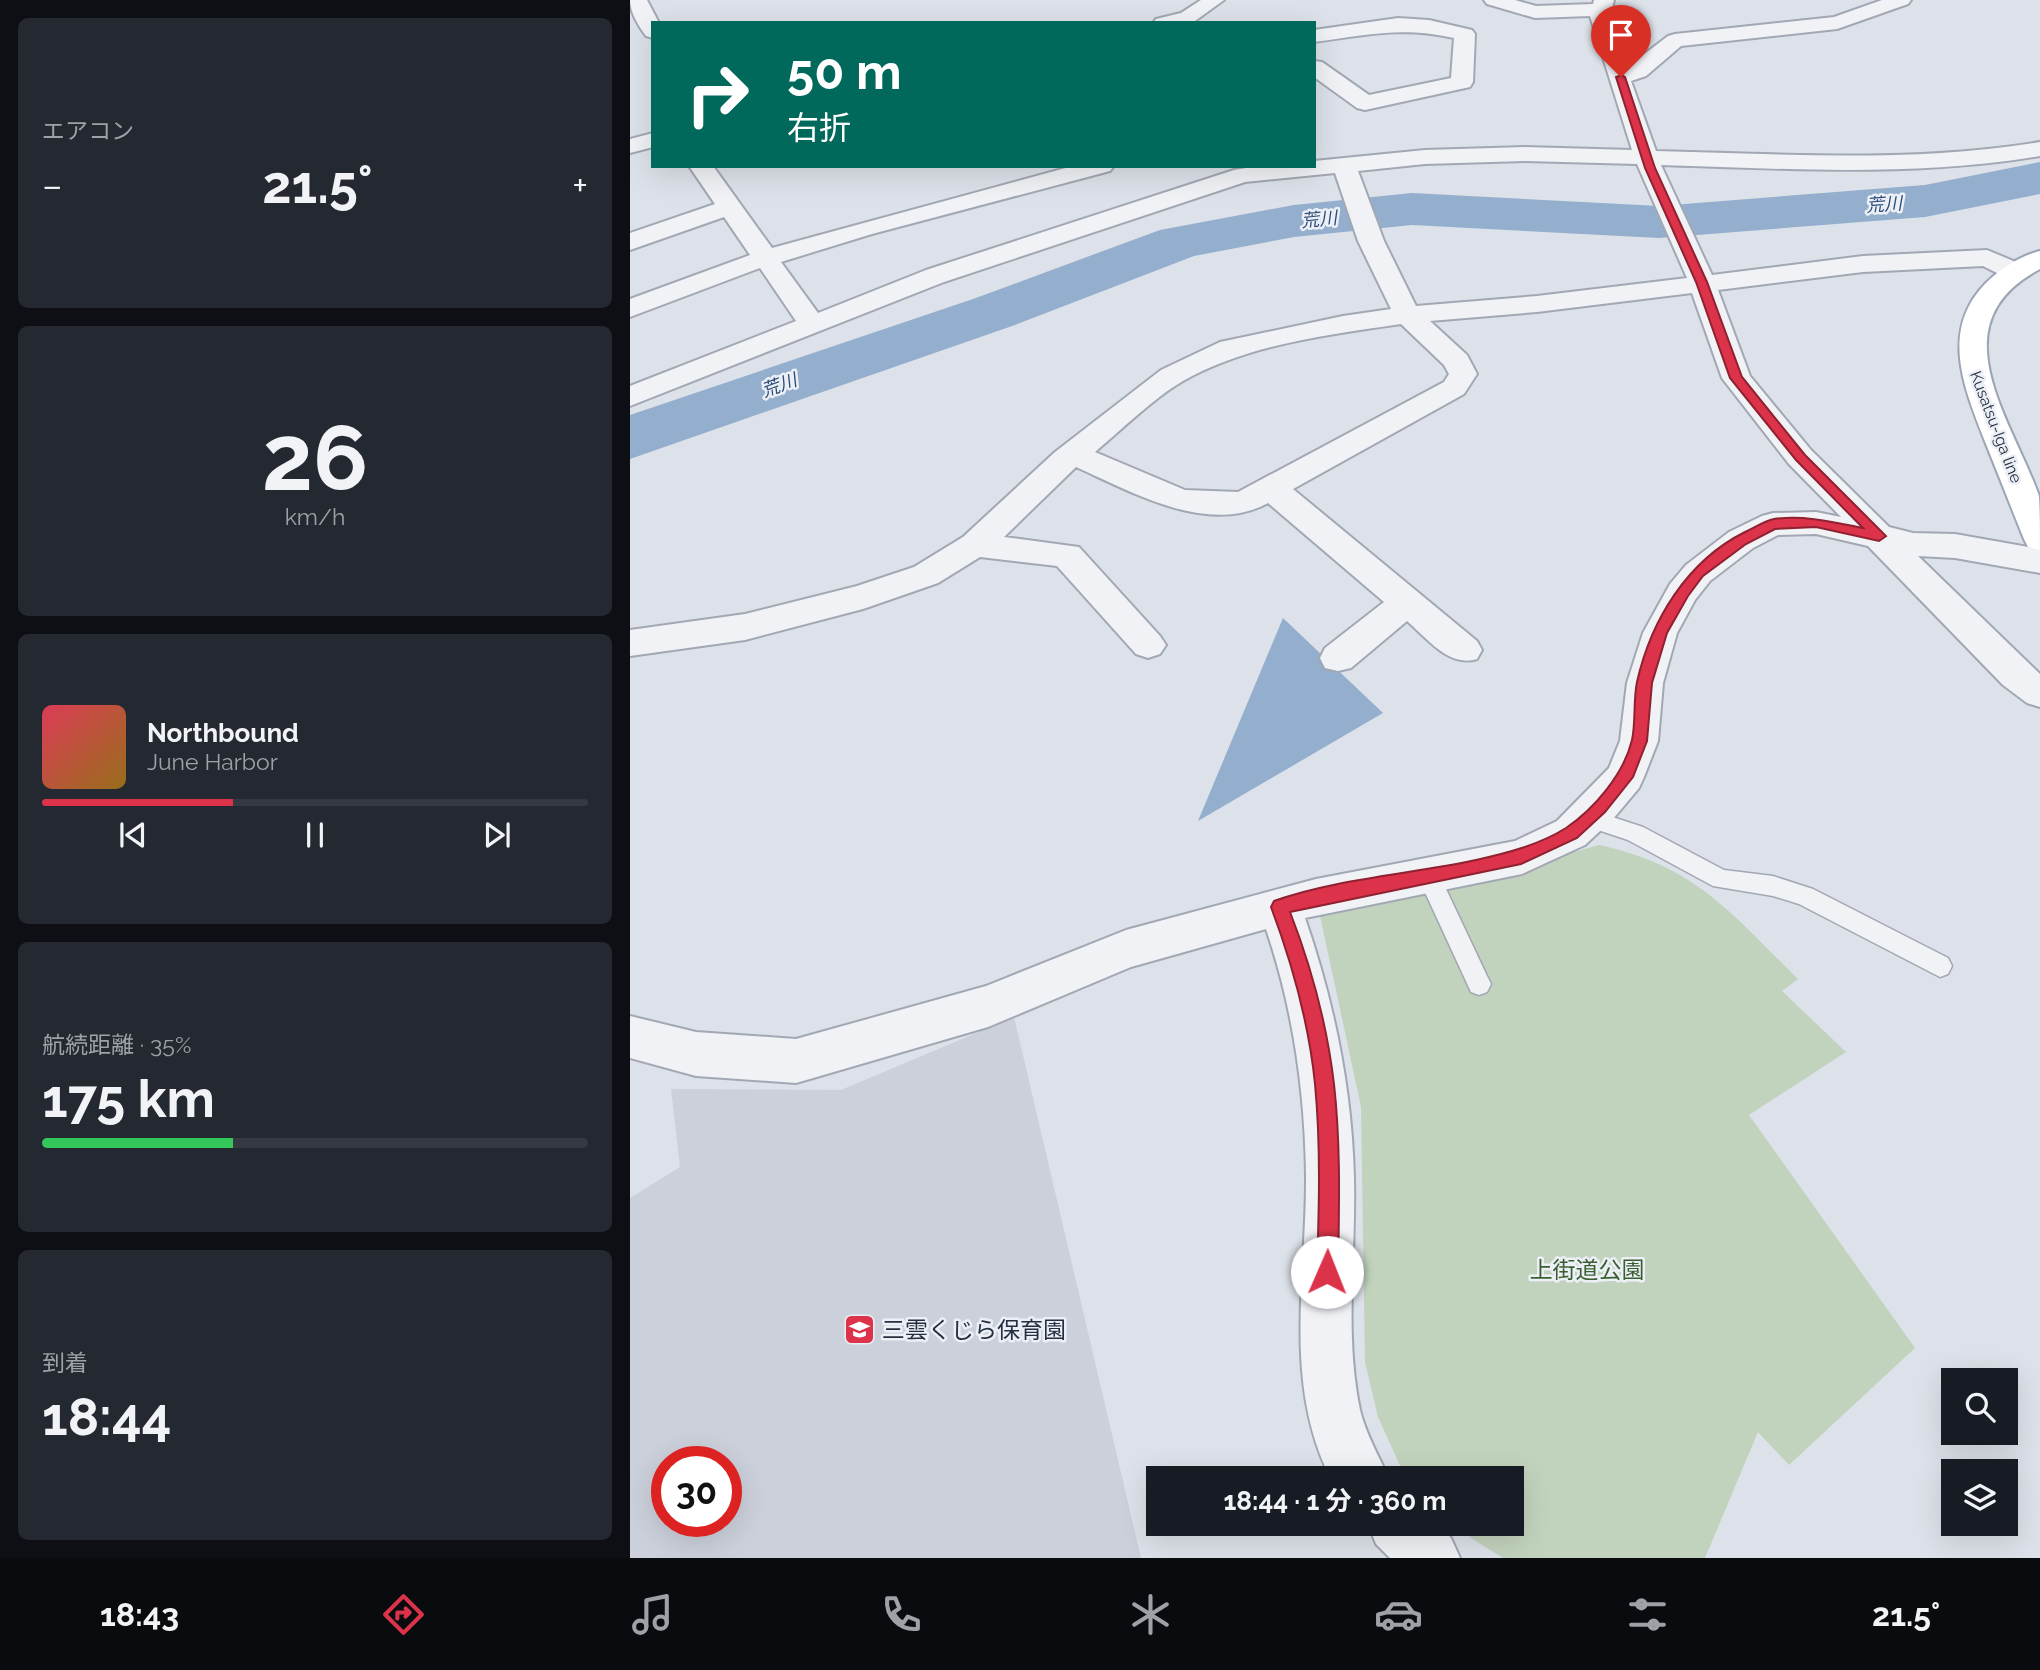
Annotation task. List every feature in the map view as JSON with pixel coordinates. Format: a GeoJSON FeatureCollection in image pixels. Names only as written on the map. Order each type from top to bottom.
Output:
{"type":"FeatureCollection","features":[{"type":"Feature","properties":{"kind":"main road","name":"Kusatsu-Iga line"},"geometry":{"type":"LineString","coordinates":[[2027,265],[1988,298],[1975,318],[1970,344],[1974,374],[2040,539]]}},
{"type":"Feature","properties":{"kind":"street"},"geometry":{"type":"LineString","coordinates":[[637,0],[651,28]]}},
{"type":"Feature","properties":{"kind":"street"},"geometry":{"type":"LineString","coordinates":[[1494,0],[1535,12],[1603,5],[1599,19],[1621,77],[1648,163],[1697,271],[1736,378],[1800,457],[2007,666],[2040,694]]}},
{"type":"Feature","properties":{"kind":"street"},"geometry":{"type":"LineString","coordinates":[[1621,77],[1638,71],[1675,40],[1837,23],[1901,0]]}},
{"type":"Feature","properties":{"kind":"street"},"geometry":{"type":"LineString","coordinates":[[1834,5],[1856,16]]}},
{"type":"Feature","properties":{"kind":"street"},"geometry":{"type":"LineString","coordinates":[[1171,21],[1188,17],[1196,11],[1215,9]]}},
{"type":"Feature","properties":{"kind":"street"},"geometry":{"type":"LineString","coordinates":[[1316,36],[1431,20],[1465,34],[1462,82],[1365,103],[1316,68]]}},
{"type":"Feature","properties":{"kind":"street"},"geometry":{"type":"LineString","coordinates":[[630,146],[651,141]]}},
{"type":"Feature","properties":{"kind":"street"},"geometry":{"type":"LineString","coordinates":[[630,397],[935,276],[1236,170],[1348,176],[1425,158],[1525,153],[1648,163],[1873,164],[1992,156],[2040,149]]}},
{"type":"Feature","properties":{"kind":"street"},"geometry":{"type":"LineString","coordinates":[[702,168],[812,324]]}},
{"type":"Feature","properties":{"kind":"street"},"geometry":{"type":"LineString","coordinates":[[630,309],[676,288],[764,257],[1095,168]]}},
{"type":"Feature","properties":{"kind":"street"},"geometry":{"type":"LineString","coordinates":[[1073,454],[1181,501],[1243,503],[1454,388],[1463,374],[1457,361],[1407,315],[1371,241],[1348,176]]}},
{"type":"Feature","properties":{"kind":"street"},"geometry":{"type":"LineString","coordinates":[[630,242],[729,207]]}},
{"type":"Feature","properties":{"kind":"street"},"geometry":{"type":"LineString","coordinates":[[630,643],[745,627],[863,597],[926,575],[975,545],[1073,454],[1171,376],[1230,348],[1343,324],[1407,315],[1537,304],[1697,271],[1987,258],[2027,265]]}},
{"type":"Feature","properties":{"kind":"street"},"geometry":{"type":"LineString","coordinates":[[1271,488],[1464,650]]}},
{"type":"Feature","properties":{"kind":"street"},"geometry":{"type":"LineString","coordinates":[[630,1037],[696,1054],[796,1061],[988,1006],[1126,949],[1316,897],[1521,857],[1572,833],[1625,777],[1639,741],[1645,683],[1660,633],[1682,593],[1698,573],[1741,540],[1773,524],[1816,523],[1913,544],[1955,546],[2040,561]]}},
{"type":"Feature","properties":{"kind":"street"},"geometry":{"type":"LineString","coordinates":[[975,545],[1067,555],[1148,645]]}},
{"type":"Feature","properties":{"kind":"street"},"geometry":{"type":"LineString","coordinates":[[1338,658],[1407,602]]}},
{"type":"Feature","properties":{"kind":"street"},"geometry":{"type":"LineString","coordinates":[[1280,907],[1301,965],[1324,1082],[1330,1178],[1327,1296],[1329,1384],[1342,1440],[1355,1466]]}},
{"type":"Feature","properties":{"kind":"street"},"geometry":{"type":"LineString","coordinates":[[1409,1536],[1432,1558]]}},
{"type":"Feature","properties":{"kind":"lane"},"geometry":{"type":"LineString","coordinates":[[1588,818],[1635,833],[1721,879],[1773,886],[1805,896],[1940,966]]}},
{"type":"Feature","properties":{"kind":"lane"},"geometry":{"type":"LineString","coordinates":[[1429,877],[1479,984]]}},
{"type":"Feature","properties":{"kind":"shaded area","name":"三雲くじら保育園"},"geometry":{"type":"Polygon","coordinates":[[[1014,1017],[1141,1558],[630,1558],[630,1198],[680,1167],[671,1089],[841,1090],[1014,1017]]]}},
{"type":"Feature","properties":{"kind":"green space","name":"上街道公園"},"geometry":{"type":"Polygon","coordinates":[[[1599,845],[1661,865],[1710,895],[1753,933],[1798,979],[1782,991],[1846,1052],[1749,1115],[1915,1348],[1789,1465],[1758,1432],[1705,1558],[1503,1558],[1469,1536],[1524,1536],[1524,1466],[1400,1466],[1378,1417],[1365,1362],[1361,1107],[1320,916],[1446,889],[1599,845]]]}},
{"type":"Feature","properties":{"kind":"water"},"geometry":{"type":"Polygon","coordinates":[[[1283,618],[1383,713],[1198,821],[1283,618]]]}},
{"type":"Feature","properties":{"kind":"waterway","name":"荒川"},"geometry":{"type":"LineString","coordinates":[[630,438],[994,312],[1180,242],[1294,221],[1412,209],[1659,222],[1925,201],[2040,178]]}},
{"type":"Feature","properties":{"kind":"place","name":"三雲くじら保育園"},"geometry":{"type":"Point","coordinates":[859,1329]}},
{"type":"Feature","properties":{"kind":"route"},"geometry":{"type":"LineString","coordinates":[[1327,1272],[1330,1178],[1324,1082],[1301,965],[1280,907],[1316,897],[1521,857],[1572,833],[1625,777],[1639,741],[1645,683],[1660,633],[1682,593],[1698,573],[1741,540],[1773,524],[1816,523],[1879,536],[1800,457],[1736,378],[1702,282],[1650,168],[1621,77]]}}]}
